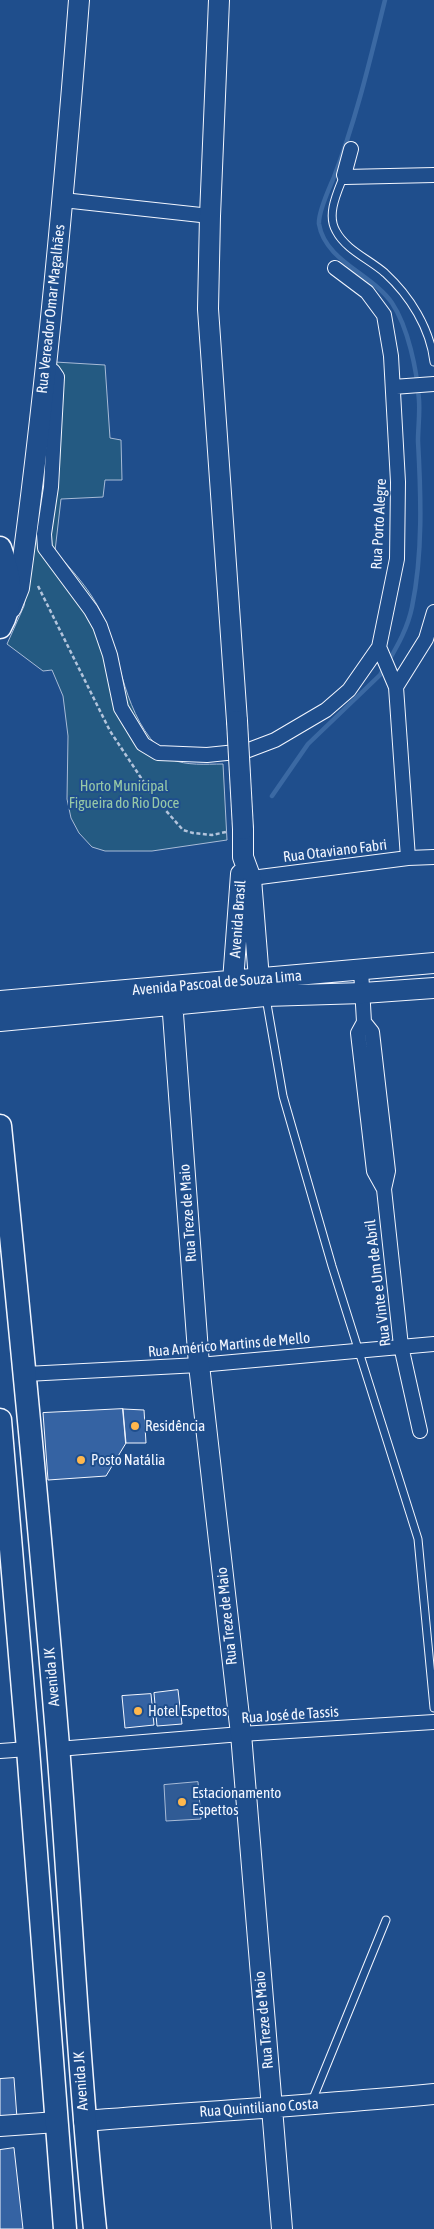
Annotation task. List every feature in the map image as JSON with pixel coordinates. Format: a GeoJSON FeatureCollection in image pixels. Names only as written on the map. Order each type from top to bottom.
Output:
{"type":"FeatureCollection","features":[{"type":"Feature","properties":{"kind":"main road"},"geometry":{"type":"LineString","coordinates":[[0,548],[10,580],[4,620]]}},
{"type":"Feature","properties":{"kind":"main road","name":"Avenida JK"},"geometry":{"type":"LineString","coordinates":[[0,1126],[26,1374],[58,1749],[84,2121],[96,2229]]}},
{"type":"Feature","properties":{"kind":"main road","name":"Avenida JK"},"geometry":{"type":"LineString","coordinates":[[0,1420],[28,1749],[65,2229]]}},
{"type":"Feature","properties":{"kind":"street","name":"Rua Vereador Omar Magalhães"},"geometry":{"type":"LineString","coordinates":[[4,620],[19,588],[63,200],[79,0]]}},
{"type":"Feature","properties":{"kind":"street"},"geometry":{"type":"LineString","coordinates":[[219,0],[208,309],[237,721],[243,857],[262,988]]}},
{"type":"Feature","properties":{"kind":"street"},"geometry":{"type":"LineString","coordinates":[[351,149],[344,175],[351,177],[434,175]]}},
{"type":"Feature","properties":{"kind":"street"},"geometry":{"type":"LineString","coordinates":[[63,200],[210,216]]}},
{"type":"Feature","properties":{"kind":"street","name":"Rua Porto Alegre"},"geometry":{"type":"LineString","coordinates":[[335,268],[367,292],[384,315],[393,387],[398,482],[397,559],[379,647]]}},
{"type":"Feature","properties":{"kind":"street"},"geometry":{"type":"LineString","coordinates":[[45,367],[53,371],[57,377],[51,487],[44,534],[45,548],[91,610],[100,626],[110,655],[121,708],[143,744],[158,753],[208,755],[246,751],[275,740],[326,710],[349,690],[379,647]]}},
{"type":"Feature","properties":{"kind":"street"},"geometry":{"type":"LineString","coordinates":[[393,387],[434,384]]}},
{"type":"Feature","properties":{"kind":"street"},"geometry":{"type":"LineString","coordinates":[[396,687],[426,639],[434,612]]}},
{"type":"Feature","properties":{"kind":"street"},"geometry":{"type":"LineString","coordinates":[[379,647],[396,687],[408,858]]}},
{"type":"Feature","properties":{"kind":"street","name":"Rua Otaviano Fabri"},"geometry":{"type":"LineString","coordinates":[[246,879],[408,858],[434,857]]}},
{"type":"Feature","properties":{"kind":"street","name":"Avenida Brasil"},"geometry":{"type":"LineString","coordinates":[[233,982],[246,879]]}},
{"type":"Feature","properties":{"kind":"street","name":"Avenida Pascoal de Souza Lima"},"geometry":{"type":"LineString","coordinates":[[0,1001],[171,995],[262,988],[361,970],[434,964]]}},
{"type":"Feature","properties":{"kind":"street","name":"Rua Vinte e Um de Abril"},"geometry":{"type":"LineString","coordinates":[[361,970],[364,1022],[358,1033],[371,1151],[374,1171],[384,1190],[401,1346],[420,1431]]}},
{"type":"Feature","properties":{"kind":"street","name":"Avenida Pascoal de Souza Lima"},"geometry":{"type":"LineString","coordinates":[[0,1021],[171,995],[233,982],[262,988],[363,993],[434,988]]}},
{"type":"Feature","properties":{"kind":"street","name":"Rua Treze de Maio"},"geometry":{"type":"LineString","coordinates":[[171,995],[199,1365],[241,1734],[282,2229]]}},
{"type":"Feature","properties":{"kind":"street","name":"Rua Américo Martins de Mello"},"geometry":{"type":"LineString","coordinates":[[26,1374],[199,1365],[434,1344]]}},
{"type":"Feature","properties":{"kind":"street","name":"Rua José de Tassis"},"geometry":{"type":"LineString","coordinates":[[58,1749],[241,1734],[434,1722]]}},
{"type":"Feature","properties":{"kind":"street"},"geometry":{"type":"LineString","coordinates":[[0,1751],[28,1749]]}},
{"type":"Feature","properties":{"kind":"street","name":"Rua Quintiliano Costa"},"geometry":{"type":"LineString","coordinates":[[84,2121],[271,2106],[310,2106],[434,2094]]}},
{"type":"Feature","properties":{"kind":"street"},"geometry":{"type":"LineString","coordinates":[[0,2126],[57,2122]]}},
{"type":"Feature","properties":{"kind":"lane"},"geometry":{"type":"LineString","coordinates":[[344,175],[332,211],[335,230],[348,245],[385,273],[410,301],[423,324],[434,362]]}},
{"type":"Feature","properties":{"kind":"lane"},"geometry":{"type":"LineString","coordinates":[[262,988],[283,1096],[332,1266],[418,1539],[434,1708]]}},
{"type":"Feature","properties":{"kind":"lane"},"geometry":{"type":"LineString","coordinates":[[310,2106],[386,1920]]}},
{"type":"Feature","properties":{"kind":"green space","name":"Horto Municipal Figueira do Rio Doce"},"geometry":{"type":"Polygon","coordinates":[[[55,362],[105,365],[110,438],[121,440],[122,480],[105,480],[103,497],[61,499],[55,551],[82,582],[96,603],[111,639],[135,714],[145,731],[166,757],[170,759],[183,763],[223,764],[227,840],[152,851],[105,851],[92,847],[79,833],[71,818],[67,799],[68,736],[63,696],[52,670],[43,671],[7,644],[24,606],[28,585],[55,362]]]}},
{"type":"Feature","properties":{"kind":"shaded area","name":"Estacionamento Espettos"},"geometry":{"type":"Polygon","coordinates":[[[198,1782],[201,1819],[166,1821],[164,1785],[198,1782]]]}},
{"type":"Feature","properties":{"kind":"building","name":"Posto Natália"},"geometry":{"type":"Polygon","coordinates":[[[123,1409],[126,1443],[106,1476],[48,1480],[43,1413],[123,1409]]]}},
{"type":"Feature","properties":{"kind":"building","name":"Residência"},"geometry":{"type":"Polygon","coordinates":[[[123,1409],[144,1410],[146,1443],[126,1443],[123,1409]]]}},
{"type":"Feature","properties":{"kind":"building"},"geometry":{"type":"Polygon","coordinates":[[[178,1690],[182,1724],[157,1726],[154,1693],[178,1690]]]}},
{"type":"Feature","properties":{"kind":"building","name":"Hotel Espettos"},"geometry":{"type":"Polygon","coordinates":[[[151,1694],[154,1725],[125,1728],[122,1696],[151,1694]]]}},
{"type":"Feature","properties":{"kind":"building"},"geometry":{"type":"Polygon","coordinates":[[[14,2078],[17,2118],[0,2119],[0,2079],[14,2078]]]}},
{"type":"Feature","properties":{"kind":"building"},"geometry":{"type":"Polygon","coordinates":[[[14,2148],[23,2229],[0,2229],[0,2150],[14,2148]]]}},
{"type":"Feature","properties":{"kind":"waterway"},"geometry":{"type":"LineString","coordinates":[[385,0],[356,112],[322,207],[319,224],[323,237],[339,258],[373,284],[392,303],[403,324],[411,349],[418,388],[420,545],[416,587],[408,622],[388,662]]}},
{"type":"Feature","properties":{"kind":"waterway"},"geometry":{"type":"LineString","coordinates":[[272,796],[308,744],[384,669]]}},
{"type":"Feature","properties":{"kind":"place","name":"Residência"},"geometry":{"type":"Point","coordinates":[135,1426]}},
{"type":"Feature","properties":{"kind":"place","name":"Posto Natália"},"geometry":{"type":"Point","coordinates":[81,1460]}},
{"type":"Feature","properties":{"kind":"place","name":"Hotel Espettos"},"geometry":{"type":"Point","coordinates":[138,1711]}},
{"type":"Feature","properties":{"kind":"place","name":"Estacionamento Espettos"},"geometry":{"type":"Point","coordinates":[182,1802]}}]}
